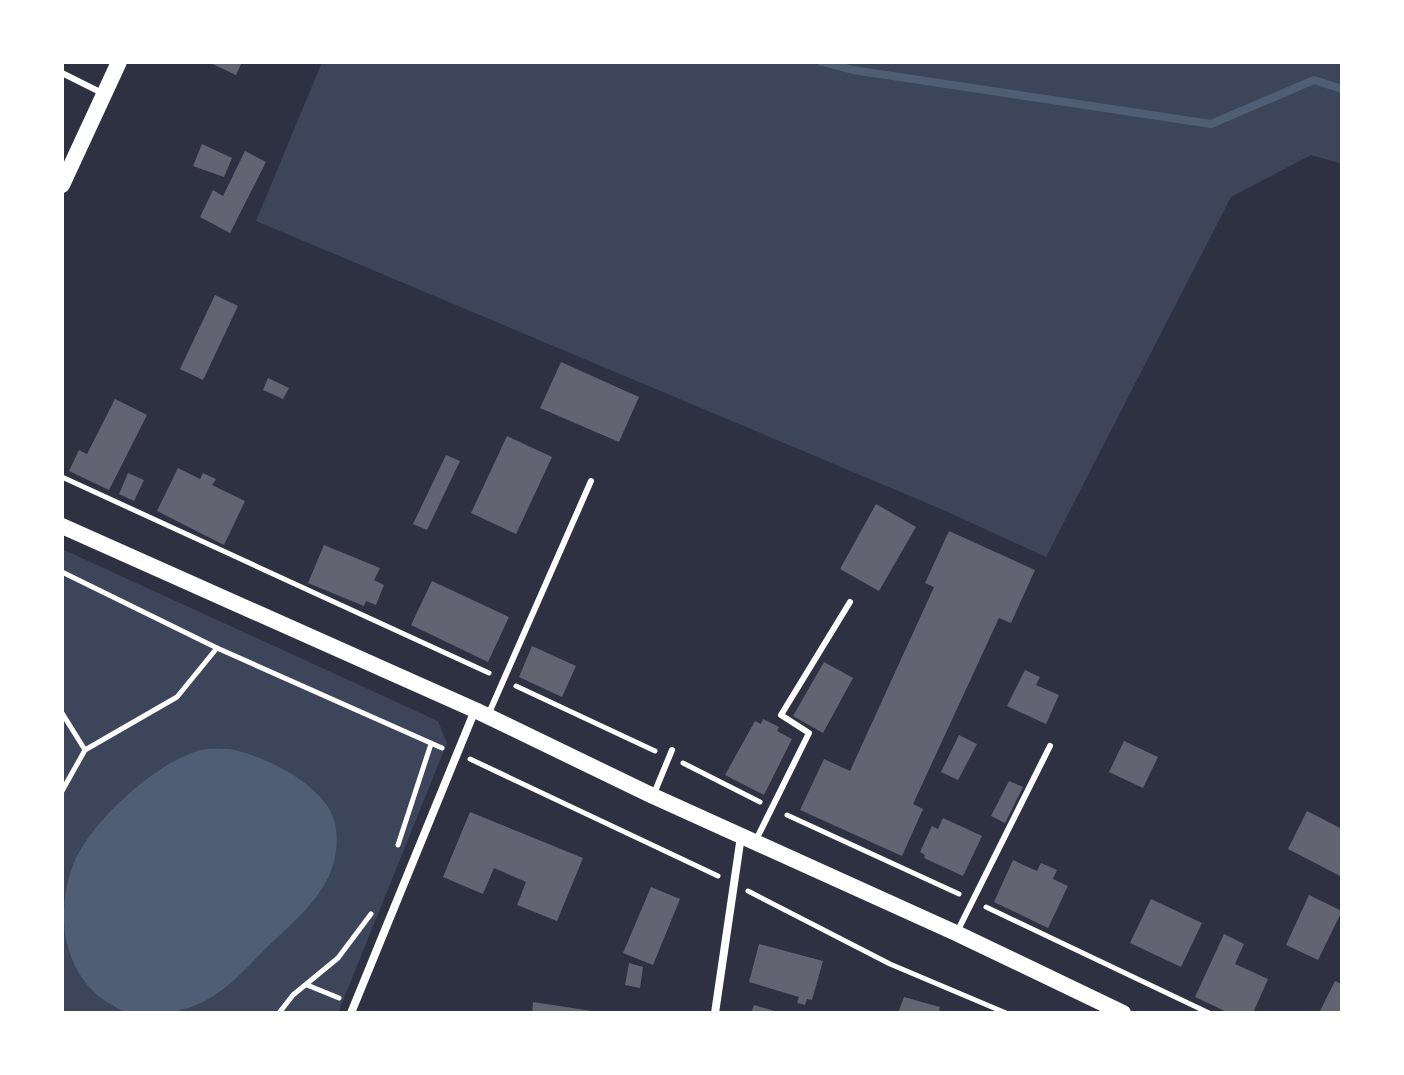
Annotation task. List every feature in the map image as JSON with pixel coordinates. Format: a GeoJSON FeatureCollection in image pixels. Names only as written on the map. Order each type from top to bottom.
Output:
{"type":"FeatureCollection","features":[{"type":"Feature","properties":{"kind":"main road"},"geometry":{"type":"LineString","coordinates":[[62,185],[119,62]]}},
{"type":"Feature","properties":{"kind":"main road"},"geometry":{"type":"LineString","coordinates":[[62,526],[481,713],[1123,1013]]}},
{"type":"Feature","properties":{"kind":"street"},"geometry":{"type":"LineString","coordinates":[[353,1009],[458,753],[481,713]]}},
{"type":"Feature","properties":{"kind":"street"},"geometry":{"type":"LineString","coordinates":[[715,1013],[735,884],[748,839]]}},
{"type":"Feature","properties":{"kind":"lane"},"geometry":{"type":"LineString","coordinates":[[62,73],[105,94]]}},
{"type":"Feature","properties":{"kind":"lane"},"geometry":{"type":"LineString","coordinates":[[481,713],[504,680],[591,481]]}},
{"type":"Feature","properties":{"kind":"lane"},"geometry":{"type":"LineString","coordinates":[[748,839],[772,808],[809,733],[781,715],[850,602]]}},
{"type":"Feature","properties":{"kind":"lane"},"geometry":{"type":"LineString","coordinates":[[956,933],[1050,746]]}},
{"type":"Feature","properties":{"kind":"lane"},"geometry":{"type":"LineString","coordinates":[[653,796],[671,754]]}},
{"type":"Feature","properties":{"kind":"path"},"geometry":{"type":"LineString","coordinates":[[62,477],[671,754],[772,808],[1209,1013]]}},
{"type":"Feature","properties":{"kind":"path"},"geometry":{"type":"LineString","coordinates":[[62,572],[217,648],[431,744],[458,753],[735,884],[890,964],[1006,1013]]}},
{"type":"Feature","properties":{"kind":"path"},"geometry":{"type":"LineString","coordinates":[[62,791],[85,750],[177,697],[217,648]]}},
{"type":"Feature","properties":{"kind":"path"},"geometry":{"type":"LineString","coordinates":[[62,713],[85,750]]}},
{"type":"Feature","properties":{"kind":"path"},"geometry":{"type":"LineString","coordinates":[[397,848],[431,744]]}},
{"type":"Feature","properties":{"kind":"path"},"geometry":{"type":"LineString","coordinates":[[279,1013],[293,995],[338,958],[373,911]]}},
{"type":"Feature","properties":{"kind":"path"},"geometry":{"type":"LineString","coordinates":[[307,985],[353,1009]]}},
{"type":"Feature","properties":{"kind":"shaded area"},"geometry":{"type":"Polygon","coordinates":[[[322,62],[1342,62],[1342,164],[1311,155],[1231,197],[1046,557],[941,509],[256,221],[322,62]]]}},
{"type":"Feature","properties":{"kind":"shaded area"},"geometry":{"type":"Polygon","coordinates":[[[62,549],[438,721],[447,743],[338,1013],[62,1013],[62,549]]]}},
{"type":"Feature","properties":{"kind":"shaded area"},"geometry":{"type":"Polygon","coordinates":[[[230,749],[284,770],[320,796],[336,826],[332,869],[317,896],[303,912],[223,989],[194,1006],[170,1012],[144,1015],[125,1012],[93,991],[76,968],[69,952],[64,904],[73,865],[81,848],[109,813],[145,781],[164,767],[200,750],[230,749]]]}},
{"type":"Feature","properties":{"kind":"building"},"geometry":{"type":"Polygon","coordinates":[[[208,62],[242,62],[236,75],[208,62]]]}},
{"type":"Feature","properties":{"kind":"building"},"geometry":{"type":"Polygon","coordinates":[[[202,144],[232,158],[224,177],[193,166],[202,144]]]}},
{"type":"Feature","properties":{"kind":"building"},"geometry":{"type":"Polygon","coordinates":[[[245,151],[266,162],[230,233],[200,217],[213,190],[223,196],[245,151]]]}},
{"type":"Feature","properties":{"kind":"building"},"geometry":{"type":"Polygon","coordinates":[[[215,295],[238,306],[203,380],[180,369],[215,295]]]}},
{"type":"Feature","properties":{"kind":"building"},"geometry":{"type":"Polygon","coordinates":[[[561,362],[639,397],[619,442],[540,408],[561,362]]]}},
{"type":"Feature","properties":{"kind":"building"},"geometry":{"type":"Polygon","coordinates":[[[268,378],[289,388],[283,399],[263,390],[268,378]]]}},
{"type":"Feature","properties":{"kind":"building"},"geometry":{"type":"Polygon","coordinates":[[[115,399],[147,415],[109,490],[69,471],[79,450],[87,454],[115,399]]]}},
{"type":"Feature","properties":{"kind":"building"},"geometry":{"type":"Polygon","coordinates":[[[507,436],[552,457],[516,534],[471,513],[507,436]]]}},
{"type":"Feature","properties":{"kind":"building"},"geometry":{"type":"Polygon","coordinates":[[[446,455],[460,461],[427,530],[413,524],[446,455]]]}},
{"type":"Feature","properties":{"kind":"building"},"geometry":{"type":"Polygon","coordinates":[[[178,468],[200,479],[203,473],[216,479],[212,485],[245,501],[224,545],[157,511],[178,468]]]}},
{"type":"Feature","properties":{"kind":"building"},"geometry":{"type":"Polygon","coordinates":[[[128,473],[144,480],[134,501],[119,494],[128,473]]]}},
{"type":"Feature","properties":{"kind":"building"},"geometry":{"type":"Polygon","coordinates":[[[876,504],[916,527],[879,591],[840,569],[876,504]]]}},
{"type":"Feature","properties":{"kind":"building"},"geometry":{"type":"Polygon","coordinates":[[[949,531],[1035,570],[1011,623],[999,618],[913,804],[923,809],[902,856],[800,810],[824,759],[850,771],[934,587],[925,583],[949,531]]]}},
{"type":"Feature","properties":{"kind":"building"},"geometry":{"type":"Polygon","coordinates":[[[324,545],[380,568],[374,580],[384,585],[376,605],[366,601],[364,606],[308,583],[324,545]]]}},
{"type":"Feature","properties":{"kind":"building"},"geometry":{"type":"Polygon","coordinates":[[[432,581],[509,617],[488,662],[411,625],[432,581]]]}},
{"type":"Feature","properties":{"kind":"building"},"geometry":{"type":"Polygon","coordinates":[[[532,646],[576,666],[562,697],[519,677],[532,646]]]}},
{"type":"Feature","properties":{"kind":"building"},"geometry":{"type":"Polygon","coordinates":[[[824,662],[853,678],[823,733],[793,716],[824,662]]]}},
{"type":"Feature","properties":{"kind":"building"},"geometry":{"type":"Polygon","coordinates":[[[1025,670],[1040,677],[1036,685],[1059,695],[1046,724],[1007,706],[1025,670]]]}},
{"type":"Feature","properties":{"kind":"building"},"geometry":{"type":"Polygon","coordinates":[[[763,719],[779,727],[777,731],[792,739],[764,795],[725,775],[755,721],[761,724],[763,719]]]}},
{"type":"Feature","properties":{"kind":"building"},"geometry":{"type":"Polygon","coordinates":[[[959,735],[977,744],[958,780],[941,772],[959,735]]]}},
{"type":"Feature","properties":{"kind":"building"},"geometry":{"type":"Polygon","coordinates":[[[1124,741],[1158,757],[1143,788],[1109,772],[1124,741]]]}},
{"type":"Feature","properties":{"kind":"building"},"geometry":{"type":"Polygon","coordinates":[[[1009,781],[1023,787],[1005,823],[991,816],[1009,781]]]}},
{"type":"Feature","properties":{"kind":"building"},"geometry":{"type":"Polygon","coordinates":[[[1307,811],[1342,829],[1342,877],[1288,849],[1307,811]]]}},
{"type":"Feature","properties":{"kind":"building"},"geometry":{"type":"Polygon","coordinates":[[[470,812],[583,858],[557,921],[517,905],[526,882],[494,868],[483,894],[443,877],[470,812]]]}},
{"type":"Feature","properties":{"kind":"building"},"geometry":{"type":"Polygon","coordinates":[[[943,818],[982,836],[963,876],[924,858],[925,855],[920,852],[932,826],[938,829],[943,818]]]}},
{"type":"Feature","properties":{"kind":"building"},"geometry":{"type":"Polygon","coordinates":[[[1013,860],[1037,871],[1041,863],[1057,870],[1053,879],[1068,886],[1048,928],[994,902],[1013,860]]]}},
{"type":"Feature","properties":{"kind":"building"},"geometry":{"type":"Polygon","coordinates":[[[651,887],[680,899],[653,965],[623,953],[651,887]]]}},
{"type":"Feature","properties":{"kind":"building"},"geometry":{"type":"Polygon","coordinates":[[[1309,895],[1342,911],[1318,960],[1286,945],[1309,895]]]}},
{"type":"Feature","properties":{"kind":"building"},"geometry":{"type":"Polygon","coordinates":[[[1151,899],[1202,923],[1181,967],[1130,943],[1151,899]]]}},
{"type":"Feature","properties":{"kind":"building"},"geometry":{"type":"Polygon","coordinates":[[[1224,934],[1244,944],[1235,964],[1268,979],[1253,1013],[1229,1013],[1195,997],[1224,934]]]}},
{"type":"Feature","properties":{"kind":"building"},"geometry":{"type":"Polygon","coordinates":[[[759,944],[823,961],[812,1000],[807,999],[805,1005],[797,1003],[799,997],[749,982],[759,944]]]}},
{"type":"Feature","properties":{"kind":"building"},"geometry":{"type":"Polygon","coordinates":[[[629,963],[643,967],[640,988],[625,985],[629,963]]]}},
{"type":"Feature","properties":{"kind":"building"},"geometry":{"type":"Polygon","coordinates":[[[1335,981],[1342,984],[1342,1013],[1319,1013],[1335,981]]]}},
{"type":"Feature","properties":{"kind":"building"},"geometry":{"type":"Polygon","coordinates":[[[904,997],[940,1007],[939,1010],[946,1013],[898,1013],[904,997]]]}},
{"type":"Feature","properties":{"kind":"building"},"geometry":{"type":"Polygon","coordinates":[[[533,1002],[592,1011],[592,1013],[532,1013],[533,1002]]]}},
{"type":"Feature","properties":{"kind":"building"},"geometry":{"type":"Polygon","coordinates":[[[754,1005],[778,1012],[778,1013],[751,1013],[754,1005]]]}},
{"type":"Feature","properties":{"kind":"waterway"},"geometry":{"type":"LineString","coordinates":[[822,62],[853,70],[1211,124],[1314,80],[1342,89]]}}]}
